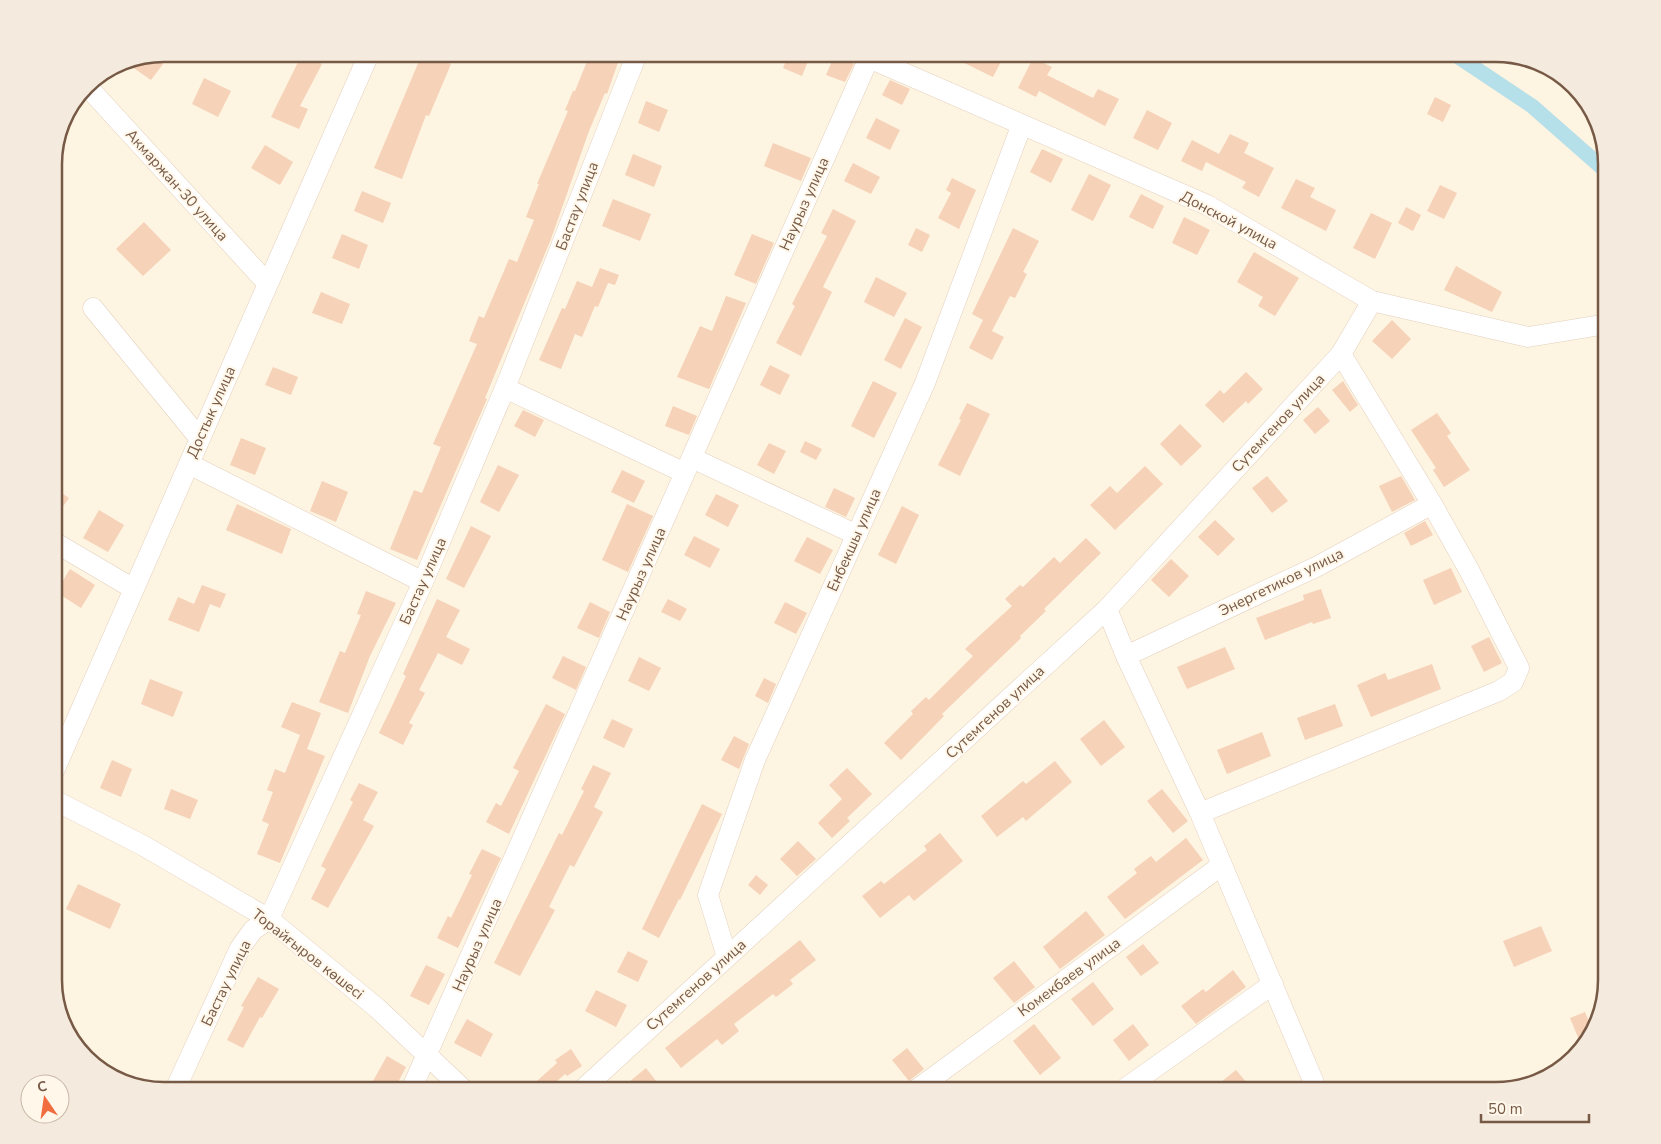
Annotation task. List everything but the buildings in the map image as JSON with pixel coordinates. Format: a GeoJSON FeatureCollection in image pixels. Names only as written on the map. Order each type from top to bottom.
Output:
{"type":"FeatureCollection","features":[{"type":"Feature","properties":{"kind":"street","name":"Наурыз улица"},"geometry":{"type":"LineString","coordinates":[[415,1082],[689,466],[861,62]]}},
{"type":"Feature","properties":{"kind":"street","name":"Донской улица"},"geometry":{"type":"LineString","coordinates":[[879,62],[1207,205],[1372,300],[1528,337],[1598,325]]}},
{"type":"Feature","properties":{"kind":"street","name":"Достык улица"},"geometry":{"type":"LineString","coordinates":[[63,751],[365,63]]}},
{"type":"Feature","properties":{"kind":"street","name":"Бастау улица"},"geometry":{"type":"LineString","coordinates":[[179,1082],[240,948],[253,930],[269,919],[423,582],[505,388],[634,63]]}},
{"type":"Feature","properties":{"kind":"street","name":"Акмаржан-30 улица"},"geometry":{"type":"LineString","coordinates":[[92,92],[268,284]]}},
{"type":"Feature","properties":{"kind":"street","name":"Енбекшы улица"},"geometry":{"type":"LineString","coordinates":[[727,957],[708,895],[756,760],[925,383],[1022,124]]}},
{"type":"Feature","properties":{"kind":"street","name":"Сутемгенов улица"},"geometry":{"type":"LineString","coordinates":[[591,1082],[1107,609],[1341,354],[1372,300]]}},
{"type":"Feature","properties":{"kind":"street"},"geometry":{"type":"LineString","coordinates":[[93,308],[200,439]]}},
{"type":"Feature","properties":{"kind":"street"},"geometry":{"type":"LineString","coordinates":[[1200,813],[1499,691],[1514,682],[1519,668],[1469,570],[1432,504],[1341,354]]}},
{"type":"Feature","properties":{"kind":"street"},"geometry":{"type":"LineString","coordinates":[[505,388],[857,535]]}},
{"type":"Feature","properties":{"kind":"street"},"geometry":{"type":"LineString","coordinates":[[189,464],[423,582]]}},
{"type":"Feature","properties":{"kind":"street","name":"Энергетиков улица"},"geometry":{"type":"LineString","coordinates":[[1126,656],[1318,566],[1432,504]]}},
{"type":"Feature","properties":{"kind":"street"},"geometry":{"type":"LineString","coordinates":[[63,547],[134,589]]}},
{"type":"Feature","properties":{"kind":"street"},"geometry":{"type":"LineString","coordinates":[[1107,609],[1126,656],[1200,813],[1314,1082]]}},
{"type":"Feature","properties":{"kind":"street","name":"Торайғыров көшесі"},"geometry":{"type":"LineString","coordinates":[[63,805],[144,846],[269,919],[377,1008],[456,1082]]}},
{"type":"Feature","properties":{"kind":"street","name":"Комекбаев улица"},"geometry":{"type":"LineString","coordinates":[[927,1082],[1222,865]]}},
{"type":"Feature","properties":{"kind":"street"},"geometry":{"type":"LineString","coordinates":[[1134,1082],[1273,984]]}},
{"type":"Feature","properties":{"kind":"waterway"},"geometry":{"type":"LineString","coordinates":[[1466,62],[1532,106],[1598,164]]}}]}
